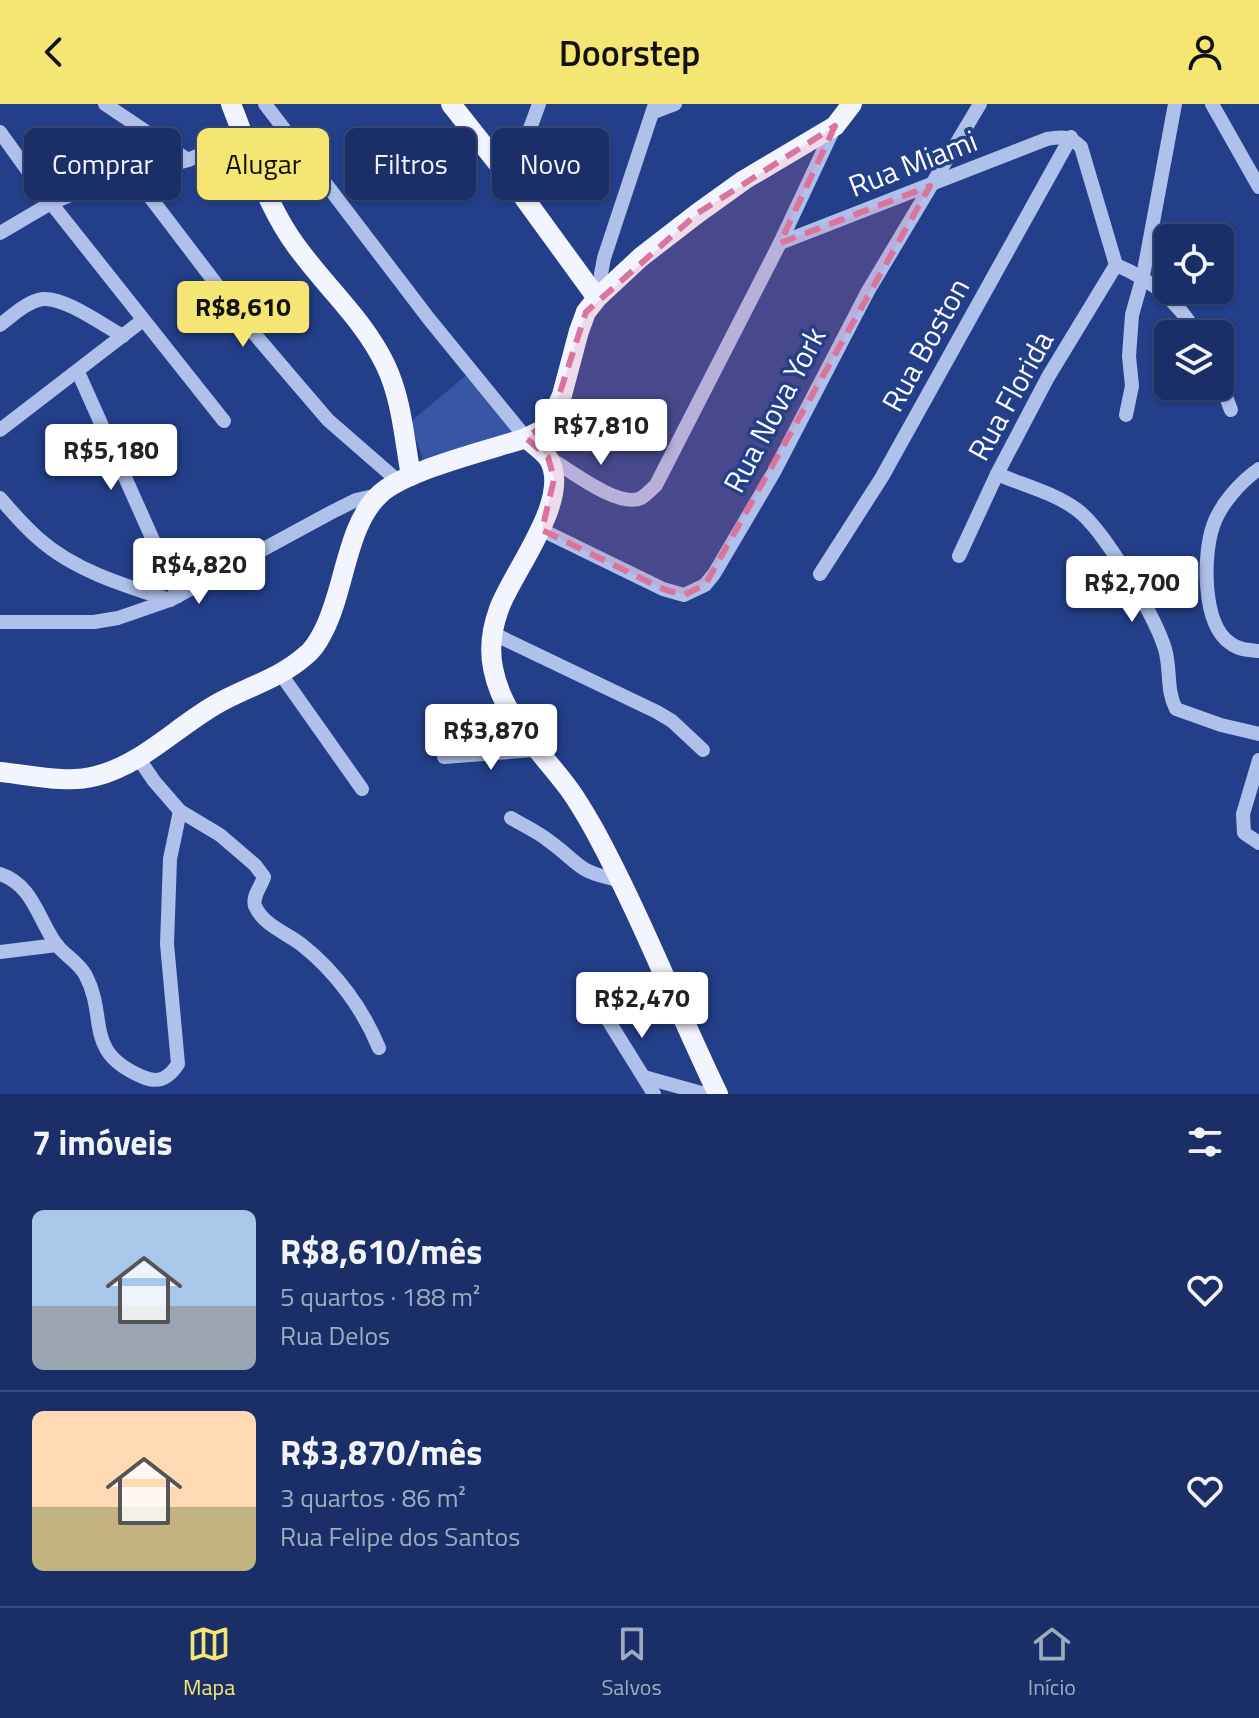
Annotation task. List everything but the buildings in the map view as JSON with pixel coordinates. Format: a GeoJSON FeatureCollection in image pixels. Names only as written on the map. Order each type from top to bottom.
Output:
{"type":"FeatureCollection","features":[{"type":"Feature","properties":{"kind":"main road"},"geometry":{"type":"LineString","coordinates":[[231,104],[240,128]]}},
{"type":"Feature","properties":{"kind":"main road"},"geometry":{"type":"LineString","coordinates":[[451,104],[492,156]]}},
{"type":"Feature","properties":{"kind":"main road"},"geometry":{"type":"LineString","coordinates":[[0,772],[78,779],[95,776],[139,759],[188,721],[306,656],[322,634],[334,607],[363,513],[378,495],[404,478],[542,430],[551,420],[562,395],[586,312],[600,296],[641,257],[698,213],[744,180],[835,126],[852,104]]}},
{"type":"Feature","properties":{"kind":"main road"},"geometry":{"type":"LineString","coordinates":[[269,200],[291,239],[355,319],[385,364],[404,424],[404,478]]}},
{"type":"Feature","properties":{"kind":"main road"},"geometry":{"type":"LineString","coordinates":[[526,200],[600,296]]}},
{"type":"Feature","properties":{"kind":"main road"},"geometry":{"type":"LineString","coordinates":[[526,438],[548,457],[554,479],[542,530],[510,585],[492,633],[493,670],[517,724],[534,750],[581,807],[619,880],[718,1094]]}},
{"type":"Feature","properties":{"kind":"street"},"geometry":{"type":"LineString","coordinates":[[105,104],[188,160]]}},
{"type":"Feature","properties":{"kind":"street"},"geometry":{"type":"LineString","coordinates":[[265,104],[429,319],[526,438]]}},
{"type":"Feature","properties":{"kind":"street"},"geometry":{"type":"LineString","coordinates":[[530,128],[539,104]]}},
{"type":"Feature","properties":{"kind":"street"},"geometry":{"type":"LineString","coordinates":[[600,296],[604,258],[654,108],[675,104]]}},
{"type":"Feature","properties":{"kind":"street","name":"Rua Nova York"},"geometry":{"type":"LineString","coordinates":[[542,530],[663,589],[684,595],[705,585],[774,472],[868,291],[980,104]]}},
{"type":"Feature","properties":{"kind":"street"},"geometry":{"type":"LineString","coordinates":[[1126,415],[1132,386],[1129,345],[1132,315],[1143,276],[1175,104]]}},
{"type":"Feature","properties":{"kind":"street"},"geometry":{"type":"LineString","coordinates":[[1212,104],[1259,187]]}},
{"type":"Feature","properties":{"kind":"street"},"geometry":{"type":"LineString","coordinates":[[548,457],[613,496],[629,500],[640,498],[656,485],[780,243],[835,126]]}},
{"type":"Feature","properties":{"kind":"street"},"geometry":{"type":"LineString","coordinates":[[0,132],[51,203],[224,421]]}},
{"type":"Feature","properties":{"kind":"street"},"geometry":{"type":"LineString","coordinates":[[1071,137],[1081,147],[1087,164],[1116,265],[1143,276],[1169,297],[1186,320]]}},
{"type":"Feature","properties":{"kind":"street","name":"Rua Miami"},"geometry":{"type":"LineString","coordinates":[[780,243],[1047,139],[1071,137]]}},
{"type":"Feature","properties":{"kind":"street","name":"Rua Boston"},"geometry":{"type":"LineString","coordinates":[[820,574],[882,477],[1071,137]]}},
{"type":"Feature","properties":{"kind":"street"},"geometry":{"type":"LineString","coordinates":[[181,162],[197,156]]}},
{"type":"Feature","properties":{"kind":"street"},"geometry":{"type":"LineString","coordinates":[[0,233],[60,200]]}},
{"type":"Feature","properties":{"kind":"street"},"geometry":{"type":"LineString","coordinates":[[152,200],[252,331],[328,420],[404,478]]}},
{"type":"Feature","properties":{"kind":"street","name":"Rua Florida"},"geometry":{"type":"LineString","coordinates":[[959,556],[997,474],[1048,377],[1116,265]]}},
{"type":"Feature","properties":{"kind":"street"},"geometry":{"type":"LineString","coordinates":[[0,325],[29,304],[43,299],[71,307],[123,336]]}},
{"type":"Feature","properties":{"kind":"street"},"geometry":{"type":"LineString","coordinates":[[0,430],[143,320]]}},
{"type":"Feature","properties":{"kind":"street"},"geometry":{"type":"LineString","coordinates":[[78,372],[174,598]]}},
{"type":"Feature","properties":{"kind":"street"},"geometry":{"type":"LineString","coordinates":[[1227,400],[1231,410]]}},
{"type":"Feature","properties":{"kind":"street"},"geometry":{"type":"LineString","coordinates":[[1259,469],[1237,489],[1213,524],[1208,547],[1207,597],[1216,628],[1227,642],[1240,649],[1259,651]]}},
{"type":"Feature","properties":{"kind":"street"},"geometry":{"type":"LineString","coordinates":[[997,474],[1065,502],[1092,522],[1132,583],[1159,636],[1165,650],[1170,693],[1176,709],[1259,734]]}},
{"type":"Feature","properties":{"kind":"street"},"geometry":{"type":"LineString","coordinates":[[0,622],[94,622],[118,618],[174,598],[330,513],[356,500],[378,495]]}},
{"type":"Feature","properties":{"kind":"street"},"geometry":{"type":"LineString","coordinates":[[0,498],[40,540],[74,563],[123,585],[174,598]]}},
{"type":"Feature","properties":{"kind":"street"},"geometry":{"type":"LineString","coordinates":[[330,513],[343,519],[356,536]]}},
{"type":"Feature","properties":{"kind":"street"},"geometry":{"type":"LineString","coordinates":[[492,633],[657,712],[672,721],[703,750]]}},
{"type":"Feature","properties":{"kind":"street"},"geometry":{"type":"LineString","coordinates":[[280,673],[362,789]]}},
{"type":"Feature","properties":{"kind":"street"},"geometry":{"type":"LineString","coordinates":[[444,757],[534,750]]}},
{"type":"Feature","properties":{"kind":"street"},"geometry":{"type":"LineString","coordinates":[[139,759],[180,811],[220,835],[260,869],[264,877],[255,897],[257,909],[281,933],[302,945],[339,983],[363,1013],[379,1048]]}},
{"type":"Feature","properties":{"kind":"street"},"geometry":{"type":"LineString","coordinates":[[1259,760],[1243,823],[1244,833],[1259,843]]}},
{"type":"Feature","properties":{"kind":"street"},"geometry":{"type":"LineString","coordinates":[[0,874],[22,886],[57,945],[84,972],[93,998],[98,1033],[111,1056],[137,1075],[153,1081],[163,1080],[172,1074],[178,1064],[167,944],[170,859],[180,811]]}},
{"type":"Feature","properties":{"kind":"street"},"geometry":{"type":"LineString","coordinates":[[511,818],[550,841],[577,866],[591,874],[619,880]]}},
{"type":"Feature","properties":{"kind":"street"},"geometry":{"type":"LineString","coordinates":[[0,952],[57,945]]}},
{"type":"Feature","properties":{"kind":"street"},"geometry":{"type":"LineString","coordinates":[[598,1004],[654,1094]]}},
{"type":"Feature","properties":{"kind":"street"},"geometry":{"type":"LineString","coordinates":[[644,1077],[705,1094]]}},
{"type":"Feature","properties":{"kind":"highlighted area"},"geometry":{"type":"Polygon","coordinates":[[[835,126],[780,243],[930,186],[705,585],[684,595],[663,589],[542,530],[554,479],[548,457],[526,438],[551,420],[586,312],[698,213],[835,126]]]}},
{"type":"Feature","properties":{"kind":"shaded area"},"geometry":{"type":"Polygon","coordinates":[[[469,373],[515,433],[425,465],[410,422],[469,373]]]}}]}
